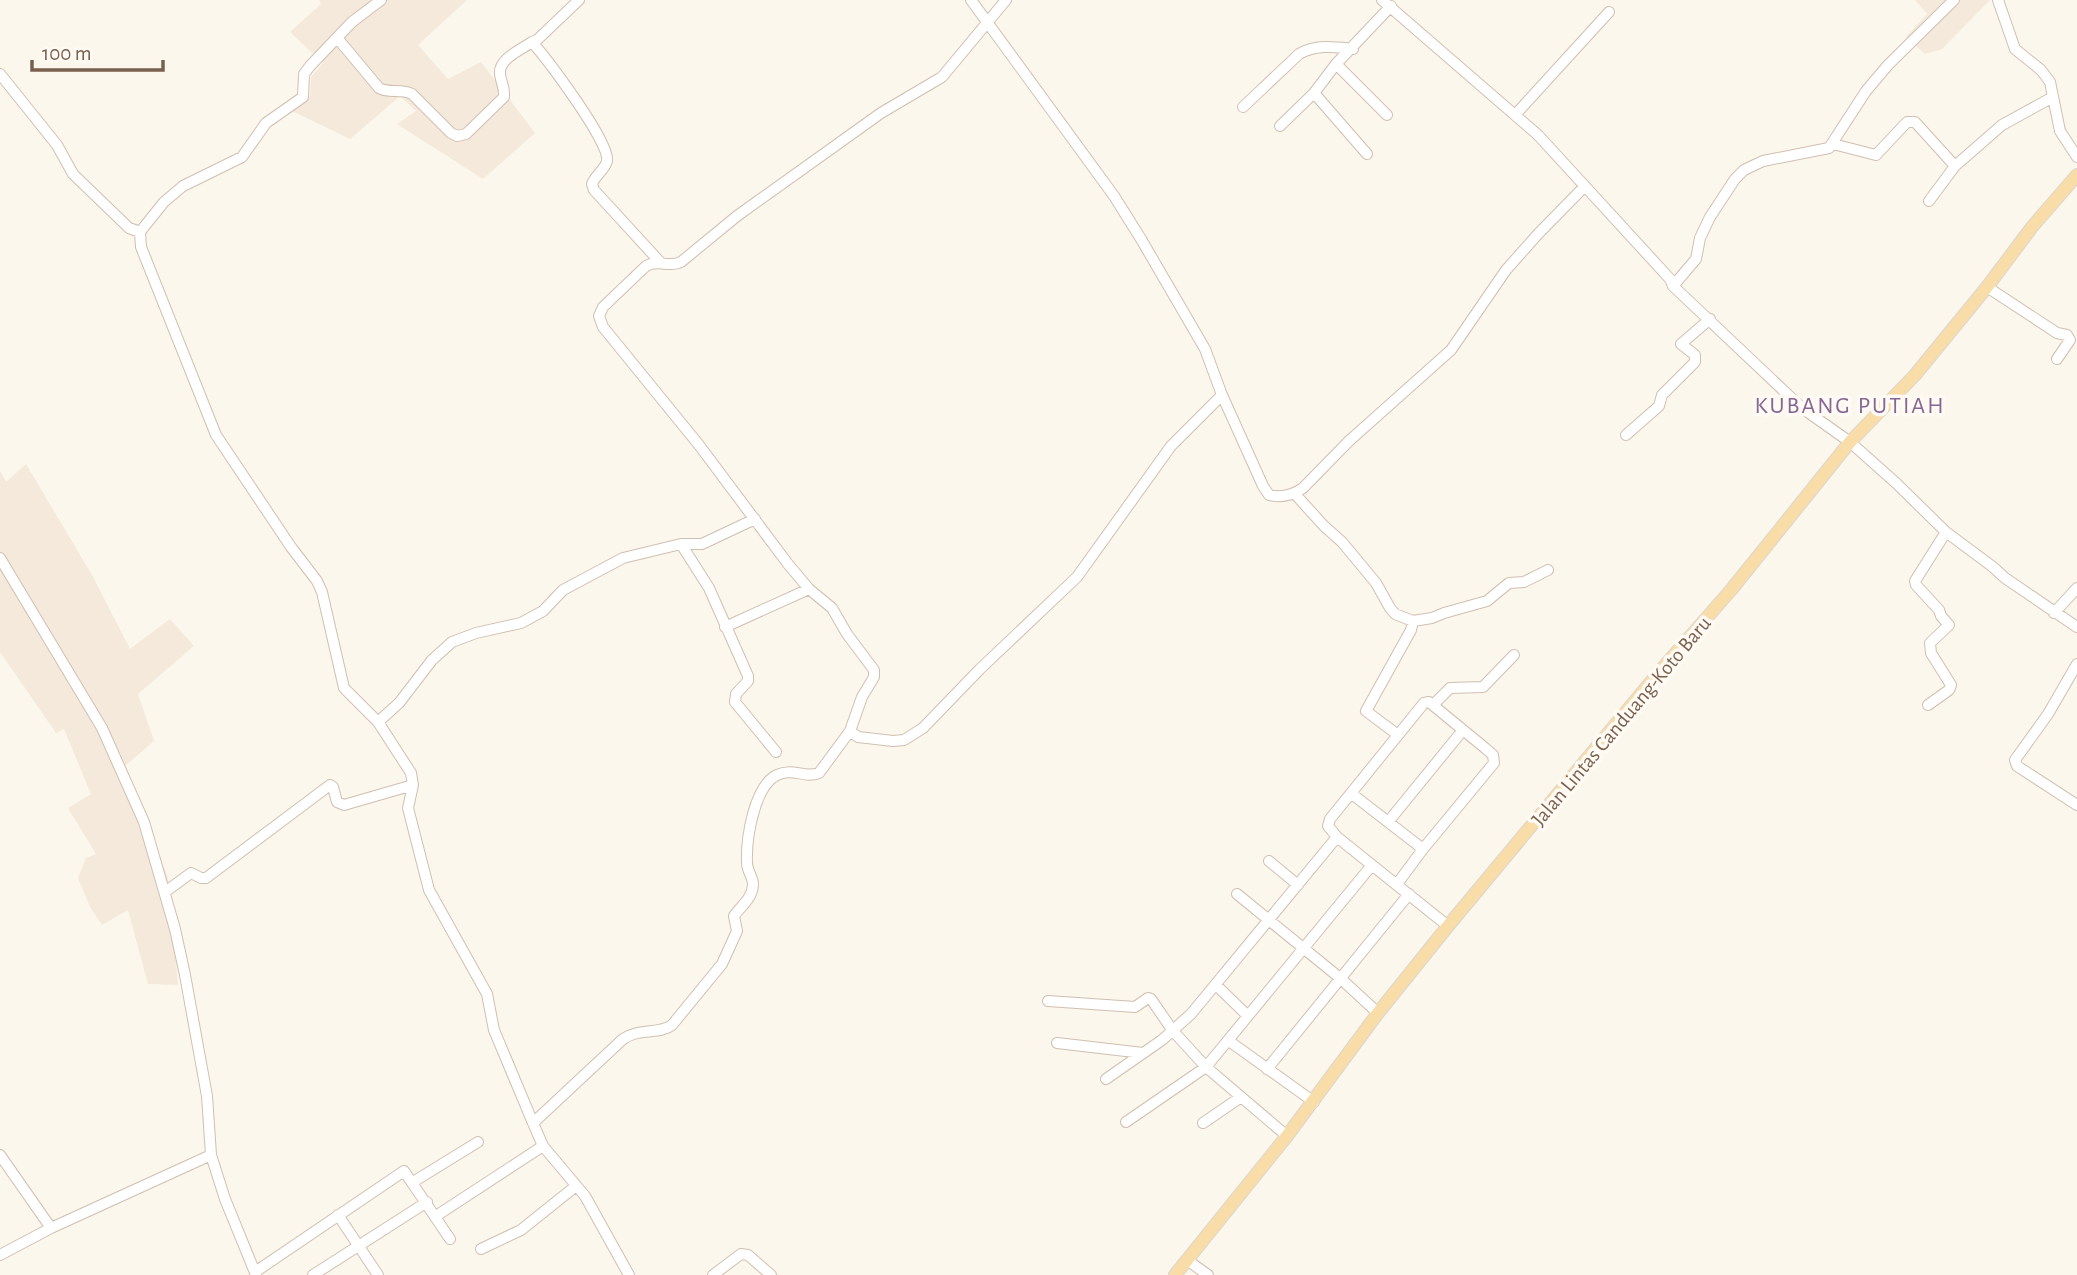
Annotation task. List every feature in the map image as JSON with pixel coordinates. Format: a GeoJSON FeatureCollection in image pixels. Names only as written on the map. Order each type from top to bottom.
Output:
{"type":"FeatureCollection","features":[{"type":"Feature","properties":{"kind":"main road","name":"Jalan Lintas Canduang-Koto Baru"},"geometry":{"type":"LineString","coordinates":[[1175,1275],[1314,1102],[1378,1013],[1447,926],[1731,590],[1850,442],[1915,375],[2032,227],[2077,175]]}},
{"type":"Feature","properties":{"kind":"street"},"geometry":{"type":"LineString","coordinates":[[381,0],[352,22],[304,74],[303,97],[266,124],[242,157],[183,186],[164,202],[140,232],[141,247],[216,435],[317,581],[322,592],[344,688],[378,722],[413,778],[408,808],[429,890],[487,994],[494,1030],[543,1146],[585,1196],[629,1275]]}},
{"type":"Feature","properties":{"kind":"street"},"geometry":{"type":"LineString","coordinates":[[338,39],[379,88],[412,94],[457,136],[466,134],[504,97],[505,89],[500,74],[504,62],[537,40],[579,0]]}},
{"type":"Feature","properties":{"kind":"street"},"geometry":{"type":"LineString","coordinates":[[971,0],[1114,196],[1141,239],[1205,349],[1222,394],[1269,495],[1277,497],[1294,494],[1303,488],[1349,441],[1451,350],[1506,270],[1586,186]]}},
{"type":"Feature","properties":{"kind":"street"},"geometry":{"type":"LineString","coordinates":[[533,1123],[623,1039],[640,1030],[665,1030],[672,1025],[714,975],[737,931],[734,916],[747,901],[753,885],[747,864],[750,823],[764,785],[780,774],[795,770],[807,775],[818,773],[850,731],[862,697],[874,677],[874,670],[847,634],[832,608],[809,589],[699,445],[603,327],[600,316],[603,307],[646,266],[653,262],[674,265],[681,262],[737,216],[881,113],[942,77],[1006,0]]}},
{"type":"Feature","properties":{"kind":"street"},"geometry":{"type":"LineString","coordinates":[[1673,286],[1696,259],[1700,238],[1710,217],[1735,179],[1744,170],[1763,161],[1822,150],[1833,144],[1866,91],[1888,65],[1954,0]]}},
{"type":"Feature","properties":{"kind":"street"},"geometry":{"type":"LineString","coordinates":[[1998,0],[2015,49],[2046,75],[2060,131],[2077,157]]}},
{"type":"Feature","properties":{"kind":"street"},"geometry":{"type":"LineString","coordinates":[[1280,126],[1353,49],[1387,3],[1538,135],[1670,279],[1673,286],[1802,408],[1850,442],[1946,532],[2054,613],[2077,627]]}},
{"type":"Feature","properties":{"kind":"street"},"geometry":{"type":"LineString","coordinates":[[1515,115],[1609,12]]}},
{"type":"Feature","properties":{"kind":"street"},"geometry":{"type":"LineString","coordinates":[[532,42],[583,110],[606,153],[606,164],[592,184],[594,190],[660,262]]}},
{"type":"Feature","properties":{"kind":"street"},"geometry":{"type":"LineString","coordinates":[[1243,107],[1299,54],[1308,49],[1331,46],[1353,49]]}},
{"type":"Feature","properties":{"kind":"street"},"geometry":{"type":"LineString","coordinates":[[1336,64],[1387,115]]}},
{"type":"Feature","properties":{"kind":"street"},"geometry":{"type":"LineString","coordinates":[[0,74],[57,145],[73,174],[129,228],[140,232]]}},
{"type":"Feature","properties":{"kind":"street"},"geometry":{"type":"LineString","coordinates":[[1314,93],[1367,154]]}},
{"type":"Feature","properties":{"kind":"street"},"geometry":{"type":"LineString","coordinates":[[1929,201],[1955,166],[2003,125],[2053,97]]}},
{"type":"Feature","properties":{"kind":"street"},"geometry":{"type":"LineString","coordinates":[[1833,144],[1876,155],[1911,121],[1915,122],[1955,166]]}},
{"type":"Feature","properties":{"kind":"street"},"geometry":{"type":"LineString","coordinates":[[1987,287],[2057,333],[2067,335],[2070,340],[2057,359]]}},
{"type":"Feature","properties":{"kind":"street"},"geometry":{"type":"LineString","coordinates":[[1626,435],[1659,406],[1661,395],[1695,362],[1695,355],[1681,344],[1710,319]]}},
{"type":"Feature","properties":{"kind":"street"},"geometry":{"type":"LineString","coordinates":[[850,731],[858,737],[893,741],[904,740],[923,728],[980,669],[1077,577],[1171,446],[1222,394]]}},
{"type":"Feature","properties":{"kind":"street"},"geometry":{"type":"LineString","coordinates":[[1294,494],[1342,542],[1376,583],[1395,614],[1413,621],[1487,601],[1509,583],[1524,582],[1548,570]]}},
{"type":"Feature","properties":{"kind":"street"},"geometry":{"type":"LineString","coordinates":[[378,722],[399,703],[432,660],[452,642],[476,633],[521,623],[542,611],[563,590],[623,558],[681,544],[702,544],[755,519]]}},
{"type":"Feature","properties":{"kind":"street"},"geometry":{"type":"LineString","coordinates":[[1928,705],[1949,690],[1951,685],[1931,653],[1930,643],[1949,625],[1915,581],[1946,532]]}},
{"type":"Feature","properties":{"kind":"street"},"geometry":{"type":"LineString","coordinates":[[681,544],[709,588],[748,676],[748,681],[736,694],[735,702],[776,752]]}},
{"type":"Feature","properties":{"kind":"street"},"geometry":{"type":"LineString","coordinates":[[0,558],[107,739],[144,822],[165,892],[185,975],[207,1096],[211,1155],[225,1199],[255,1273],[404,1171],[450,1239]]}},
{"type":"Feature","properties":{"kind":"street"},"geometry":{"type":"LineString","coordinates":[[2054,613],[2077,588]]}},
{"type":"Feature","properties":{"kind":"street"},"geometry":{"type":"LineString","coordinates":[[725,627],[809,589]]}},
{"type":"Feature","properties":{"kind":"street"},"geometry":{"type":"LineString","coordinates":[[1398,735],[1366,711],[1411,630],[1413,621]]}},
{"type":"Feature","properties":{"kind":"street"},"geometry":{"type":"LineString","coordinates":[[1434,704],[1450,688],[1483,687],[1514,655]]}},
{"type":"Feature","properties":{"kind":"street"},"geometry":{"type":"LineString","coordinates":[[2077,664],[2048,714],[2015,760],[2017,766],[2077,804]]}},
{"type":"Feature","properties":{"kind":"street"},"geometry":{"type":"LineString","coordinates":[[1397,884],[1494,763],[1493,755],[1434,704],[1424,703],[1328,822],[1328,829],[1447,926]]}},
{"type":"Feature","properties":{"kind":"street"},"geometry":{"type":"LineString","coordinates":[[1388,822],[1463,730]]}},
{"type":"Feature","properties":{"kind":"street"},"geometry":{"type":"LineString","coordinates":[[165,892],[191,873],[206,878],[330,785],[337,802],[345,805],[412,785]]}},
{"type":"Feature","properties":{"kind":"street"},"geometry":{"type":"LineString","coordinates":[[1352,794],[1423,849]]}},
{"type":"Feature","properties":{"kind":"street"},"geometry":{"type":"LineString","coordinates":[[1106,1079],[1173,1031],[1216,985],[1337,837]]}},
{"type":"Feature","properties":{"kind":"street"},"geometry":{"type":"LineString","coordinates":[[1269,861],[1298,885]]}},
{"type":"Feature","properties":{"kind":"street"},"geometry":{"type":"LineString","coordinates":[[1126,1122],[1206,1067],[1372,865]]}},
{"type":"Feature","properties":{"kind":"street"},"geometry":{"type":"LineString","coordinates":[[1237,894],[1340,978],[1378,1013]]}},
{"type":"Feature","properties":{"kind":"street"},"geometry":{"type":"LineString","coordinates":[[1267,1069],[1409,894]]}},
{"type":"Feature","properties":{"kind":"street"},"geometry":{"type":"LineString","coordinates":[[1216,985],[1248,1016]]}},
{"type":"Feature","properties":{"kind":"street"},"geometry":{"type":"LineString","coordinates":[[1048,1000],[1135,1007],[1148,998],[1206,1067],[1287,1136]]}},
{"type":"Feature","properties":{"kind":"street"},"geometry":{"type":"LineString","coordinates":[[1229,1041],[1314,1102]]}},
{"type":"Feature","properties":{"kind":"street"},"geometry":{"type":"LineString","coordinates":[[1057,1043],[1143,1053]]}},
{"type":"Feature","properties":{"kind":"street"},"geometry":{"type":"LineString","coordinates":[[1203,1123],[1241,1097]]}},
{"type":"Feature","properties":{"kind":"street"},"geometry":{"type":"LineString","coordinates":[[413,1182],[478,1142]]}},
{"type":"Feature","properties":{"kind":"street"},"geometry":{"type":"LineString","coordinates":[[436,1216],[543,1146]]}},
{"type":"Feature","properties":{"kind":"street"},"geometry":{"type":"LineString","coordinates":[[0,1155],[51,1228]]}},
{"type":"Feature","properties":{"kind":"street"},"geometry":{"type":"LineString","coordinates":[[0,1255],[51,1228],[211,1155]]}},
{"type":"Feature","properties":{"kind":"street"},"geometry":{"type":"LineString","coordinates":[[481,1249],[521,1230],[576,1186]]}},
{"type":"Feature","properties":{"kind":"street"},"geometry":{"type":"LineString","coordinates":[[313,1275],[427,1202]]}},
{"type":"Feature","properties":{"kind":"street"},"geometry":{"type":"LineString","coordinates":[[338,1215],[379,1275]]}},
{"type":"Feature","properties":{"kind":"street"},"geometry":{"type":"LineString","coordinates":[[713,1275],[741,1254],[748,1255],[771,1275]]}},
{"type":"Feature","properties":{"kind":"street"},"geometry":{"type":"LineString","coordinates":[[1187,1260],[1208,1275]]}},
{"type":"Feature","properties":{"kind":"shaded area"},"geometry":{"type":"Polygon","coordinates":[[[319,0],[467,0],[418,45],[448,79],[481,62],[535,133],[483,179],[397,124],[416,111],[400,96],[350,139],[292,111],[310,97],[311,77],[323,63],[290,32],[321,4],[319,0]]]}},
{"type":"Feature","properties":{"kind":"shaded area"},"geometry":{"type":"Polygon","coordinates":[[[1915,0],[1990,0],[1942,49],[1925,54],[1906,37],[1927,14],[1915,0]]]}},
{"type":"Feature","properties":{"kind":"shaded area"},"geometry":{"type":"Polygon","coordinates":[[[26,464],[92,575],[130,649],[170,619],[194,646],[138,694],[154,741],[125,766],[168,878],[178,985],[148,984],[128,910],[102,925],[90,907],[78,878],[86,858],[96,854],[68,808],[91,794],[64,729],[56,733],[0,652],[0,471],[6,482],[26,464]]]}},
{"type":"Feature","properties":{"kind":"district","name":"KUBANG PUTIAH"},"geometry":{"type":"Point","coordinates":[1850,405]}}]}
